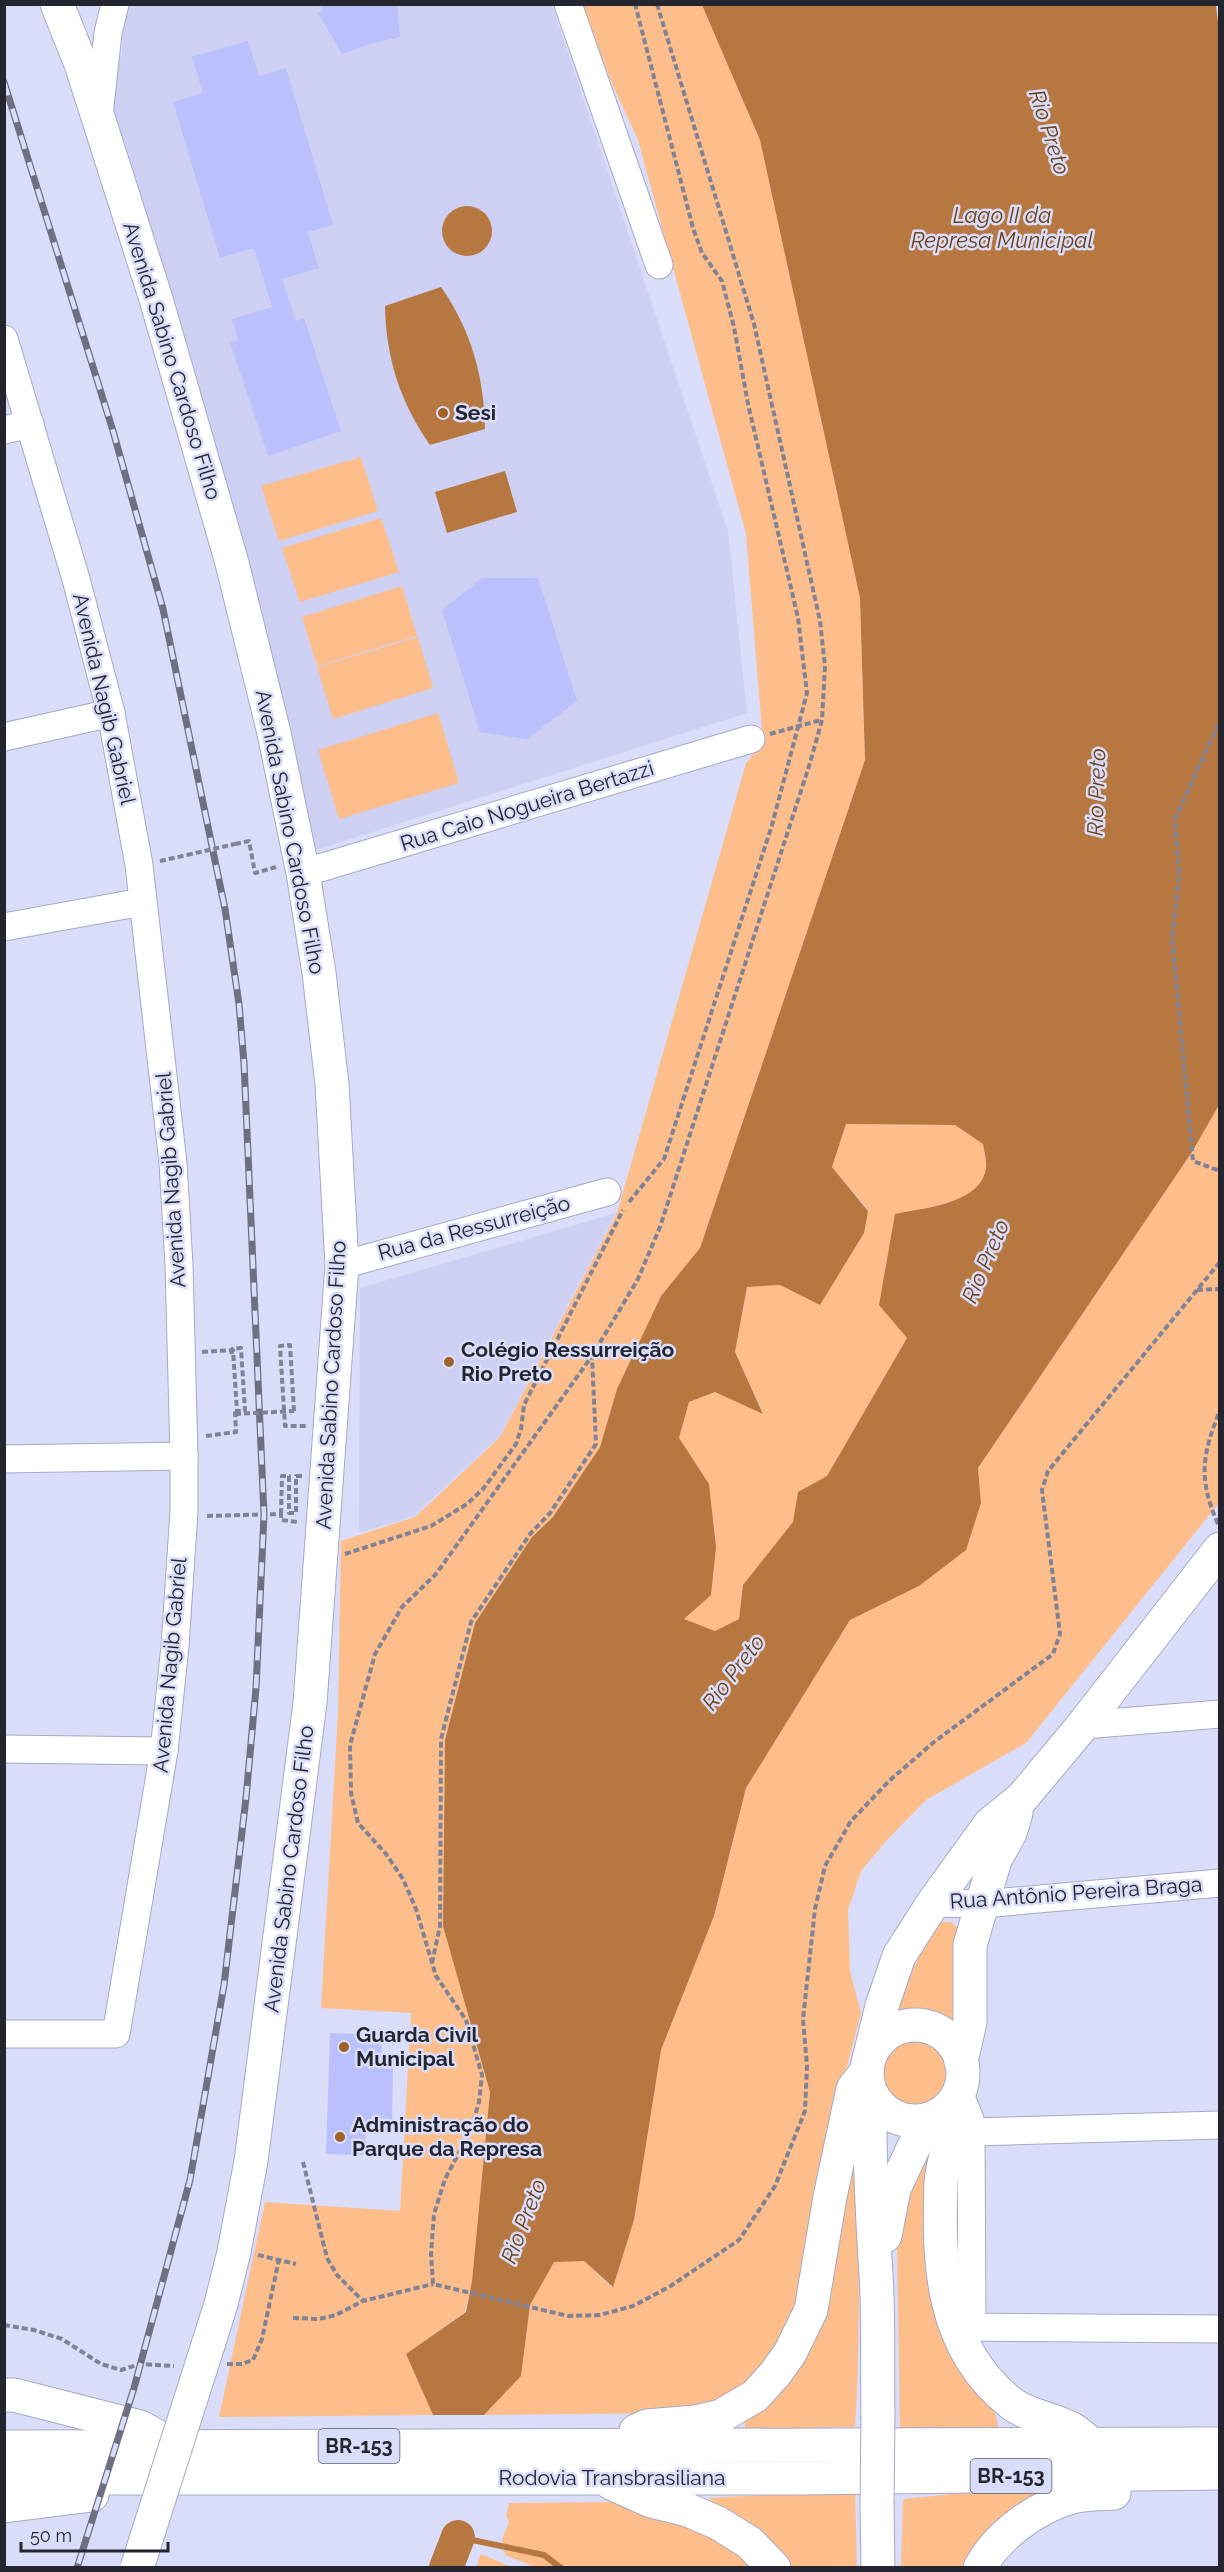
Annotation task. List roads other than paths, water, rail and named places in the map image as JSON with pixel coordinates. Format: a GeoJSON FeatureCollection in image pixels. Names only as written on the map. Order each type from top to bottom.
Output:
{"type":"FeatureCollection","features":[{"type":"Feature","properties":{"kind":"main road","name":"Avenida Sabino Cardoso Filho"},"geometry":{"type":"LineString","coordinates":[[57,4],[81,64],[156,299],[232,563],[274,733],[303,873],[319,973],[332,1084],[342,1264],[310,1703],[251,2161],[234,2252],[221,2304],[137,2568]]}},
{"type":"Feature","properties":{"kind":"main road"},"geometry":{"type":"LineString","coordinates":[[878,2568],[876,2275],[871,2218],[869,2072],[882,2006],[899,1956],[933,1903],[990,1824],[1022,1798],[1083,1725],[1220,1549]]}},
{"type":"Feature","properties":{"kind":"main road"},"geometry":{"type":"LineString","coordinates":[[876,2275],[894,2189],[917,2140],[951,2094],[970,2022],[970,1945],[995,1860],[1010,1833],[1022,1798]]}},
{"type":"Feature","properties":{"kind":"main road"},"geometry":{"type":"LineString","coordinates":[[774,2568],[750,2543],[718,2523],[688,2510],[641,2497],[601,2462],[647,2426],[695,2422],[721,2416],[755,2396],[776,2374],[800,2335],[811,2310],[830,2197],[853,2089],[869,2072],[878,2042],[889,2032],[903,2026],[918,2025],[933,2028],[946,2036],[956,2048],[946,2121],[947,2148],[941,2180],[942,2259],[946,2296],[964,2327],[973,2364],[1013,2405],[1071,2428],[1092,2445]]}},
{"type":"Feature","properties":{"kind":"main road"},"geometry":{"type":"LineString","coordinates":[[869,2072],[878,2104],[889,2114],[902,2120],[917,2121],[951,2094]]}},
{"type":"Feature","properties":{"kind":"main road"},"geometry":{"type":"LineString","coordinates":[[4,2395],[14,2395],[140,2427],[177,2446]]}},
{"type":"Feature","properties":{"kind":"main road","name":"Rodovia Transbrasiliana"},"geometry":{"type":"LineString","coordinates":[[4,2478],[140,2478],[1092,2445],[1220,2444]]}},
{"type":"Feature","properties":{"kind":"main road","name":"Rodovia Transbrasiliana"},"geometry":{"type":"LineString","coordinates":[[4,2447],[177,2446],[601,2462],[802,2478],[1220,2473]]}},
{"type":"Feature","properties":{"kind":"main road"},"geometry":{"type":"LineString","coordinates":[[980,2568],[1001,2540],[1033,2515],[1072,2497],[1152,2489],[1171,2474]]}},
{"type":"Feature","properties":{"kind":"main road"},"geometry":{"type":"LineString","coordinates":[[4,2506],[104,2494],[140,2478]]}},
{"type":"Feature","properties":{"kind":"street"},"geometry":{"type":"LineString","coordinates":[[81,64],[100,4]]}},
{"type":"Feature","properties":{"kind":"street"},"geometry":{"type":"LineString","coordinates":[[98,119],[108,33],[115,4]]}},
{"type":"Feature","properties":{"kind":"street"},"geometry":{"type":"LineString","coordinates":[[568,4],[659,265]]}},
{"type":"Feature","properties":{"kind":"street","name":"Avenida Nagib Gabriel"},"geometry":{"type":"LineString","coordinates":[[4,339],[17,427],[76,579],[111,713],[139,865],[173,1163],[179,1265],[184,1456],[184,1511],[175,1646],[164,1751],[116,2034],[4,2034]]}},
{"type":"Feature","properties":{"kind":"street"},"geometry":{"type":"LineString","coordinates":[[4,737],[111,713]]}},
{"type":"Feature","properties":{"kind":"street","name":"Rua Caio Nogueira Bertazzi"},"geometry":{"type":"LineString","coordinates":[[303,873],[751,739]]}},
{"type":"Feature","properties":{"kind":"street"},"geometry":{"type":"LineString","coordinates":[[4,927],[142,902]]}},
{"type":"Feature","properties":{"kind":"street","name":"Rua da Ressurreição"},"geometry":{"type":"LineString","coordinates":[[342,1264],[607,1192]]}},
{"type":"Feature","properties":{"kind":"street"},"geometry":{"type":"LineString","coordinates":[[4,1459],[184,1456]]}},
{"type":"Feature","properties":{"kind":"street"},"geometry":{"type":"LineString","coordinates":[[1083,1725],[1220,1714]]}},
{"type":"Feature","properties":{"kind":"street"},"geometry":{"type":"LineString","coordinates":[[4,1749],[164,1751]]}},
{"type":"Feature","properties":{"kind":"street","name":"Rua Antônio Pereira Braga"},"geometry":{"type":"LineString","coordinates":[[933,1903],[982,1904],[1220,1883]]}},
{"type":"Feature","properties":{"kind":"street"},"geometry":{"type":"LineString","coordinates":[[951,2094],[970,2119],[971,2132],[964,2327],[1220,2329]]}},
{"type":"Feature","properties":{"kind":"street"},"geometry":{"type":"LineString","coordinates":[[971,2132],[1220,2125]]}},
{"type":"Feature","properties":{"kind":"water","name":"Lago II da Represa Municipal"},"geometry":{"type":"Polygon","coordinates":[[[702,5],[1216,5],[1220,40],[1219,1105],[1192,1152],[978,1468],[981,1503],[966,1550],[919,1586],[850,1620],[746,1788],[714,1916],[661,2050],[634,2220],[613,2287],[584,2261],[554,2262],[530,2305],[521,2376],[484,2415],[433,2415],[406,2354],[466,2312],[472,2281],[490,2092],[443,1926],[445,1740],[475,1623],[532,1537],[553,1517],[600,1447],[617,1389],[661,1296],[700,1248],[865,760],[860,598],[760,140],[702,5]],[[846,1124],[832,1167],[868,1211],[864,1233],[820,1305],[780,1285],[747,1287],[735,1352],[763,1414],[715,1392],[689,1402],[679,1438],[709,1484],[716,1547],[711,1595],[684,1619],[715,1631],[739,1619],[743,1585],[793,1522],[798,1492],[827,1476],[907,1338],[879,1305],[895,1214],[935,1206],[962,1197],[974,1190],[982,1180],[986,1168],[983,1144],[955,1125],[846,1124]]]}},
{"type":"Feature","properties":{"kind":"water"},"geometry":{"type":"Polygon","coordinates":[[[462,206],[472,206],[485,213],[492,226],[492,236],[485,249],[472,256],[462,256],[453,252],[446,245],[442,236],[442,226],[446,217],[453,210],[462,206]]]}},
{"type":"Feature","properties":{"kind":"water"},"geometry":{"type":"Polygon","coordinates":[[[441,287],[460,320],[474,354],[482,391],[485,429],[430,445],[410,412],[397,379],[388,344],[385,306],[441,287]]]}},
{"type":"Feature","properties":{"kind":"water"},"geometry":{"type":"Polygon","coordinates":[[[505,471],[517,512],[447,533],[435,492],[505,471]]]}},
{"type":"Feature","properties":{"kind":"waterway"},"geometry":{"type":"LineString","coordinates":[[458,2537],[544,2555],[561,2568]]}},
{"type":"Feature","properties":{"kind":"waterway","name":"Rio Preto"},"geometry":{"type":"LineString","coordinates":[[446,2568],[458,2537]]}},
{"type":"Feature","properties":{"kind":"railway"},"geometry":{"type":"LineString","coordinates":[[4,82],[113,431],[163,609],[225,909],[239,1004],[244,1063],[264,1515],[256,1688],[246,1798],[224,1985],[190,2180],[134,2388],[77,2568]]}},
{"type":"Feature","properties":{"kind":"place","name":"Sesi"},"geometry":{"type":"Point","coordinates":[443,413]}},
{"type":"Feature","properties":{"kind":"place","name":"Colégio Ressurreição Rio Preto"},"geometry":{"type":"Point","coordinates":[449,1362]}},
{"type":"Feature","properties":{"kind":"place","name":"Guarda Civil Municipal"},"geometry":{"type":"Point","coordinates":[344,2047]}},
{"type":"Feature","properties":{"kind":"place","name":"Administração do Parque da Represa"},"geometry":{"type":"Point","coordinates":[340,2137]}}]}
